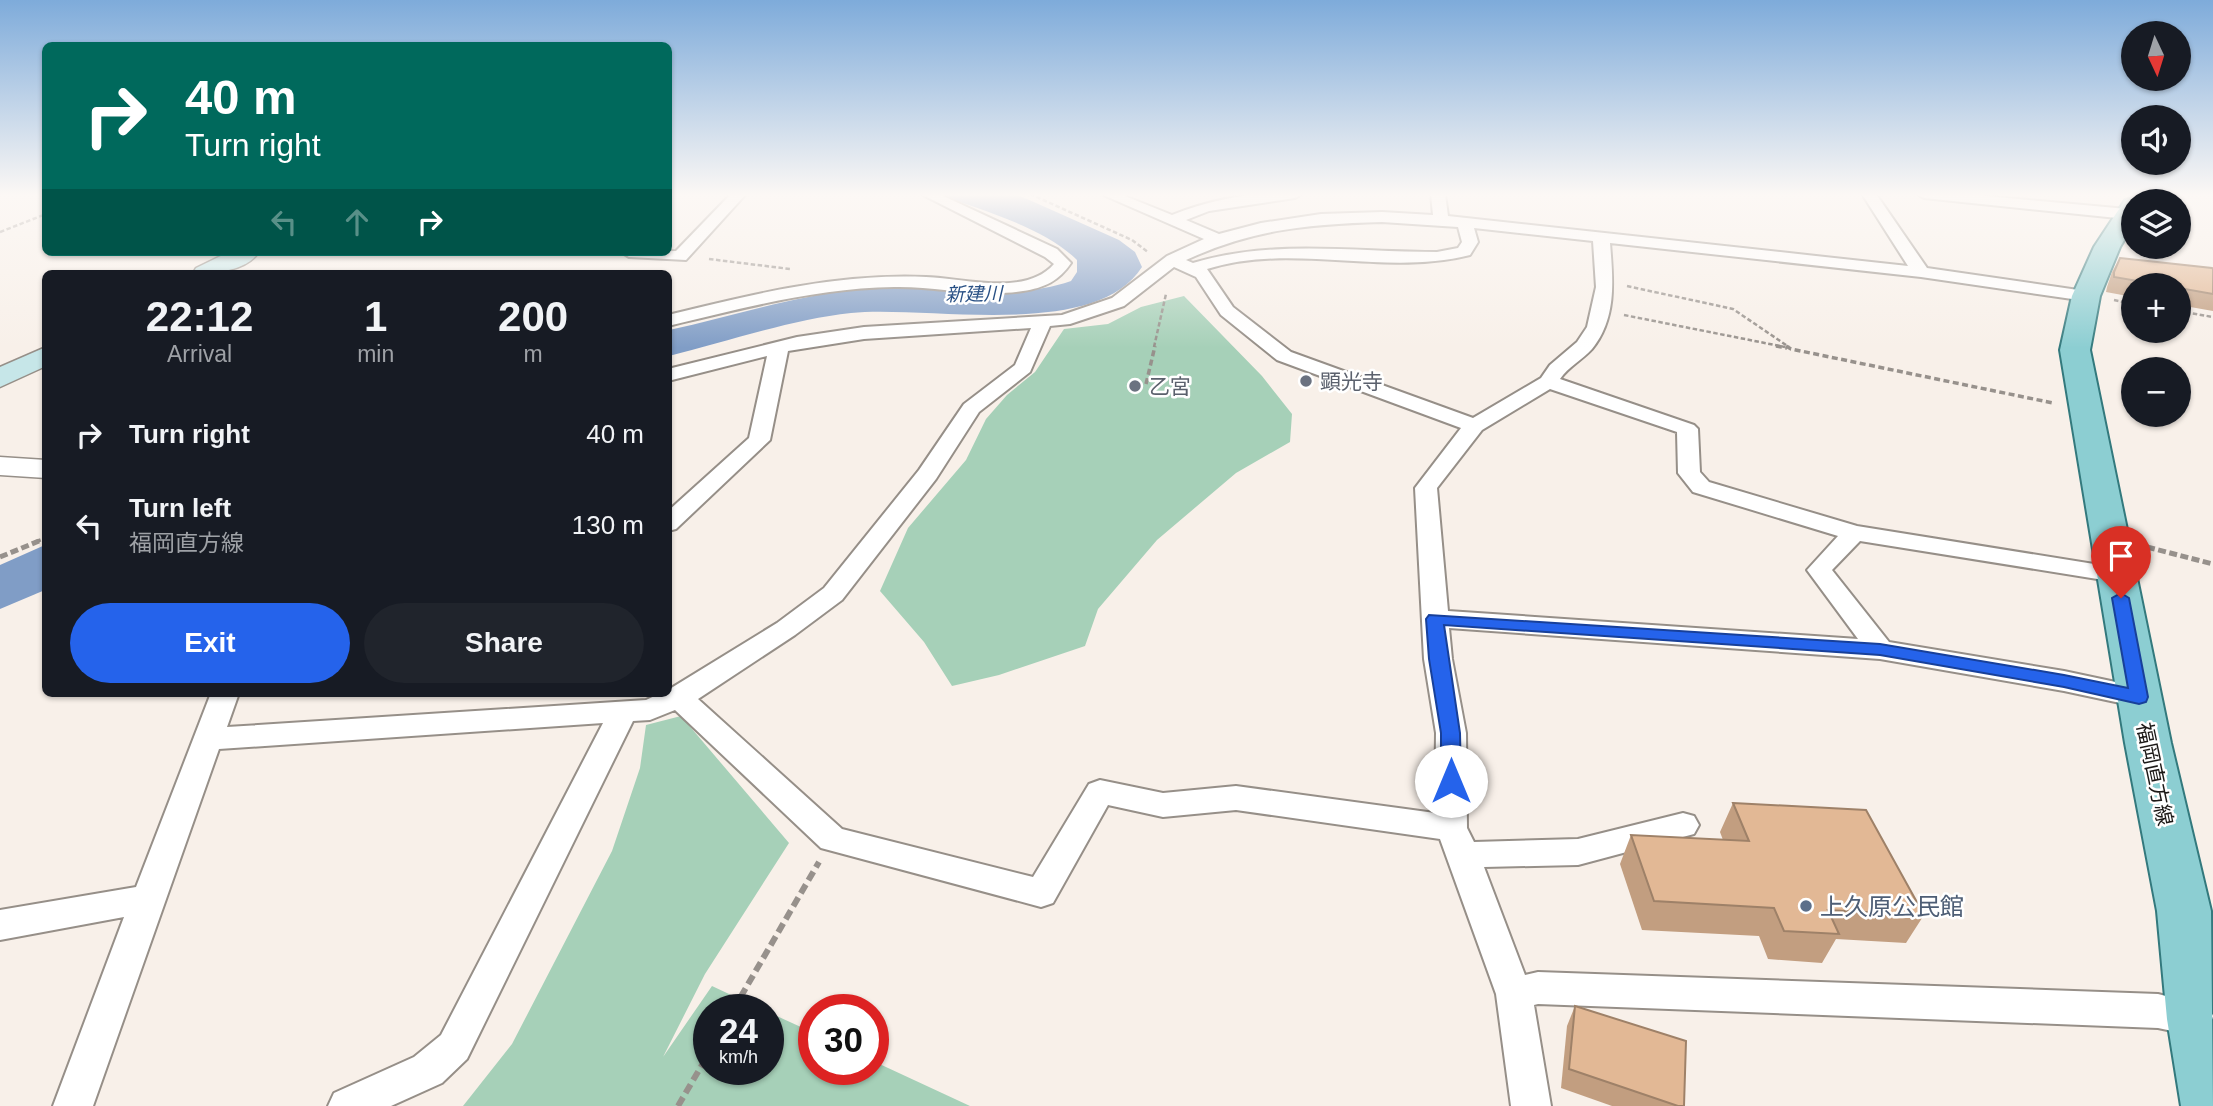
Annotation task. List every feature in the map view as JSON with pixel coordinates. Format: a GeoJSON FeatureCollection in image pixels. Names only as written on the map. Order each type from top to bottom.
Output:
{"type":"FeatureCollection","features":[{"type":"Feature","properties":{"kind":"main road","name":"福岡直方線"},"geometry":{"type":"LineString","coordinates":[[2108,246],[2086,296],[2075,350],[2139,697],[2184,911],[2196,1019],[2212,1106]]}},
{"type":"Feature","properties":{"kind":"main road"},"geometry":{"type":"LineString","coordinates":[[211,270],[239,256]]}},
{"type":"Feature","properties":{"kind":"main road"},"geometry":{"type":"LineString","coordinates":[[0,378],[42,357]]}},
{"type":"Feature","properties":{"kind":"street"},"geometry":{"type":"LineString","coordinates":[[672,255],[680,256],[690,246]]}},
{"type":"Feature","properties":{"kind":"street"},"geometry":{"type":"LineString","coordinates":[[672,320],[835,284],[887,281],[1004,287],[1040,284],[1058,273],[1063,263],[1036,246]]}},
{"type":"Feature","properties":{"kind":"street"},"geometry":{"type":"LineString","coordinates":[[672,373],[779,347],[864,333],[1064,320],[1118,302],[1173,260],[1204,246]]}},
{"type":"Feature","properties":{"kind":"street"},"geometry":{"type":"LineString","coordinates":[[1193,268],[1237,257],[1273,254],[1437,257],[1464,252],[1468,246]]}},
{"type":"Feature","properties":{"kind":"street"},"geometry":{"type":"LineString","coordinates":[[1531,1106],[1514,994],[1458,842],[1451,733],[1438,659],[1426,488],[1443,463],[1475,426],[1548,382],[1584,346],[1595,327],[1600,310],[1604,281],[1602,246]]}},
{"type":"Feature","properties":{"kind":"street"},"geometry":{"type":"LineString","coordinates":[[1673,246],[1921,272],[2086,296]]}},
{"type":"Feature","properties":{"kind":"street"},"geometry":{"type":"LineString","coordinates":[[1903,246],[1921,272]]}},
{"type":"Feature","properties":{"kind":"street"},"geometry":{"type":"LineString","coordinates":[[1173,260],[1203,274],[1227,310],[1284,356],[1475,426]]}},
{"type":"Feature","properties":{"kind":"street"},"geometry":{"type":"LineString","coordinates":[[208,738],[569,704],[623,712],[650,710],[678,696],[786,629],[833,594],[928,474],[971,408],[1023,368],[1043,322]]}},
{"type":"Feature","properties":{"kind":"street"},"geometry":{"type":"LineString","coordinates":[[672,520],[759,440],[779,347]]}},
{"type":"Feature","properties":{"kind":"street"},"geometry":{"type":"LineString","coordinates":[[1548,382],[1687,429],[1689,473],[1701,487],[1854,533],[2113,556]]}},
{"type":"Feature","properties":{"kind":"street"},"geometry":{"type":"LineString","coordinates":[[0,466],[42,469]]}},
{"type":"Feature","properties":{"kind":"street"},"geometry":{"type":"LineString","coordinates":[[1854,533],[1819,570],[1880,650]]}},
{"type":"Feature","properties":{"kind":"street"},"geometry":{"type":"LineString","coordinates":[[1435,619],[1880,650],[2064,681],[2139,697]]}},
{"type":"Feature","properties":{"kind":"street"},"geometry":{"type":"LineString","coordinates":[[678,696],[776,791],[832,839],[1041,893],[1100,792],[1163,805],[1236,798],[1458,842],[1578,852],[1683,825]]}},
{"type":"Feature","properties":{"kind":"street"},"geometry":{"type":"LineString","coordinates":[[73,1106],[223,697]]}},
{"type":"Feature","properties":{"kind":"street"},"geometry":{"type":"LineString","coordinates":[[348,1106],[428,1070],[454,1047],[623,712]]}},
{"type":"Feature","properties":{"kind":"street"},"geometry":{"type":"LineString","coordinates":[[0,925],[148,899]]}},
{"type":"Feature","properties":{"kind":"street"},"geometry":{"type":"LineString","coordinates":[[1514,994],[1538,988],[2158,1011],[2196,1019]]}},
{"type":"Feature","properties":{"kind":"path"},"geometry":{"type":"LineString","coordinates":[[1139,246],[1153,256],[1173,260]]}},
{"type":"Feature","properties":{"kind":"path"},"geometry":{"type":"LineString","coordinates":[[680,256],[819,273],[835,284]]}},
{"type":"Feature","properties":{"kind":"path"},"geometry":{"type":"LineString","coordinates":[[1604,281],[1733,309],[1791,349]]}},
{"type":"Feature","properties":{"kind":"path"},"geometry":{"type":"LineString","coordinates":[[1146,384],[1167,292]]}},
{"type":"Feature","properties":{"kind":"path"},"geometry":{"type":"LineString","coordinates":[[1600,310],[2084,410]]}},
{"type":"Feature","properties":{"kind":"path"},"geometry":{"type":"LineString","coordinates":[[2191,313],[2213,317]]}},
{"type":"Feature","properties":{"kind":"path"},"geometry":{"type":"LineString","coordinates":[[0,557],[42,540]]}},
{"type":"Feature","properties":{"kind":"path"},"geometry":{"type":"LineString","coordinates":[[2113,556],[2213,564]]}},
{"type":"Feature","properties":{"kind":"path"},"geometry":{"type":"LineString","coordinates":[[742,994],[832,839]]}},
{"type":"Feature","properties":{"kind":"path"},"geometry":{"type":"LineString","coordinates":[[678,1106],[693,1080]]}},
{"type":"Feature","properties":{"kind":"green space"},"geometry":{"type":"Polygon","coordinates":[[[1184,296],[1262,376],[1292,414],[1290,442],[1236,473],[1157,540],[1098,609],[1085,646],[999,675],[952,686],[924,642],[880,591],[908,528],[966,460],[986,419],[1007,395],[1035,372],[1064,329],[1108,324],[1141,307],[1184,296]]]}},
{"type":"Feature","properties":{"kind":"green space"},"geometry":{"type":"Polygon","coordinates":[[[681,716],[789,843],[693,994],[663,1057],[693,1014],[693,1085],[784,1085],[784,1019],[798,1026],[798,1085],[889,1085],[889,1068],[970,1106],[463,1106],[512,1044],[612,851],[640,768],[646,725],[681,716]]]}},
{"type":"Feature","properties":{"kind":"green space"},"geometry":{"type":"Polygon","coordinates":[[[712,986],[729,994],[706,994],[712,986]]]}},
{"type":"Feature","properties":{"kind":"water","name":"新建川"},"geometry":{"type":"Polygon","coordinates":[[[1059,246],[1126,246],[1135,252],[1142,267],[1119,290],[1087,304],[1049,312],[1007,315],[851,313],[783,326],[672,355],[672,329],[806,297],[879,288],[1017,291],[1071,281],[1077,272],[1077,260],[1059,246]]]}},
{"type":"Feature","properties":{"kind":"water"},"geometry":{"type":"Polygon","coordinates":[[[42,546],[42,591],[0,609],[0,565],[42,546]]]}},
{"type":"Feature","properties":{"kind":"building"},"geometry":{"type":"Polygon","coordinates":[[[2120,258],[2212,268],[2213,294],[2191,290],[2191,273],[2121,273],[2121,278],[2114,277],[2120,258]]]}},
{"type":"Feature","properties":{"kind":"building"},"geometry":{"type":"Polygon","coordinates":[[[1733,803],[1866,810],[1924,915],[1828,910],[1839,934],[1784,931],[1774,908],[1654,901],[1631,835],[1749,841],[1733,803]]]}},
{"type":"Feature","properties":{"kind":"building"},"geometry":{"type":"Polygon","coordinates":[[[1575,1006],[1686,1041],[1684,1106],[1569,1069],[1575,1006]]]}},
{"type":"Feature","properties":{"kind":"place","name":"顕光寺"},"geometry":{"type":"Point","coordinates":[1306,381]}},
{"type":"Feature","properties":{"kind":"place","name":"乙宮"},"geometry":{"type":"Point","coordinates":[1135,386]}},
{"type":"Feature","properties":{"kind":"place","name":"上久原公民館"},"geometry":{"type":"Point","coordinates":[1806,906]}},
{"type":"Feature","properties":{"kind":"route"},"geometry":{"type":"LineString","coordinates":[[1451,781],[1451,733],[1438,659],[1435,619],[1880,650],[2064,681],[2139,697],[2121,598]]}}]}
